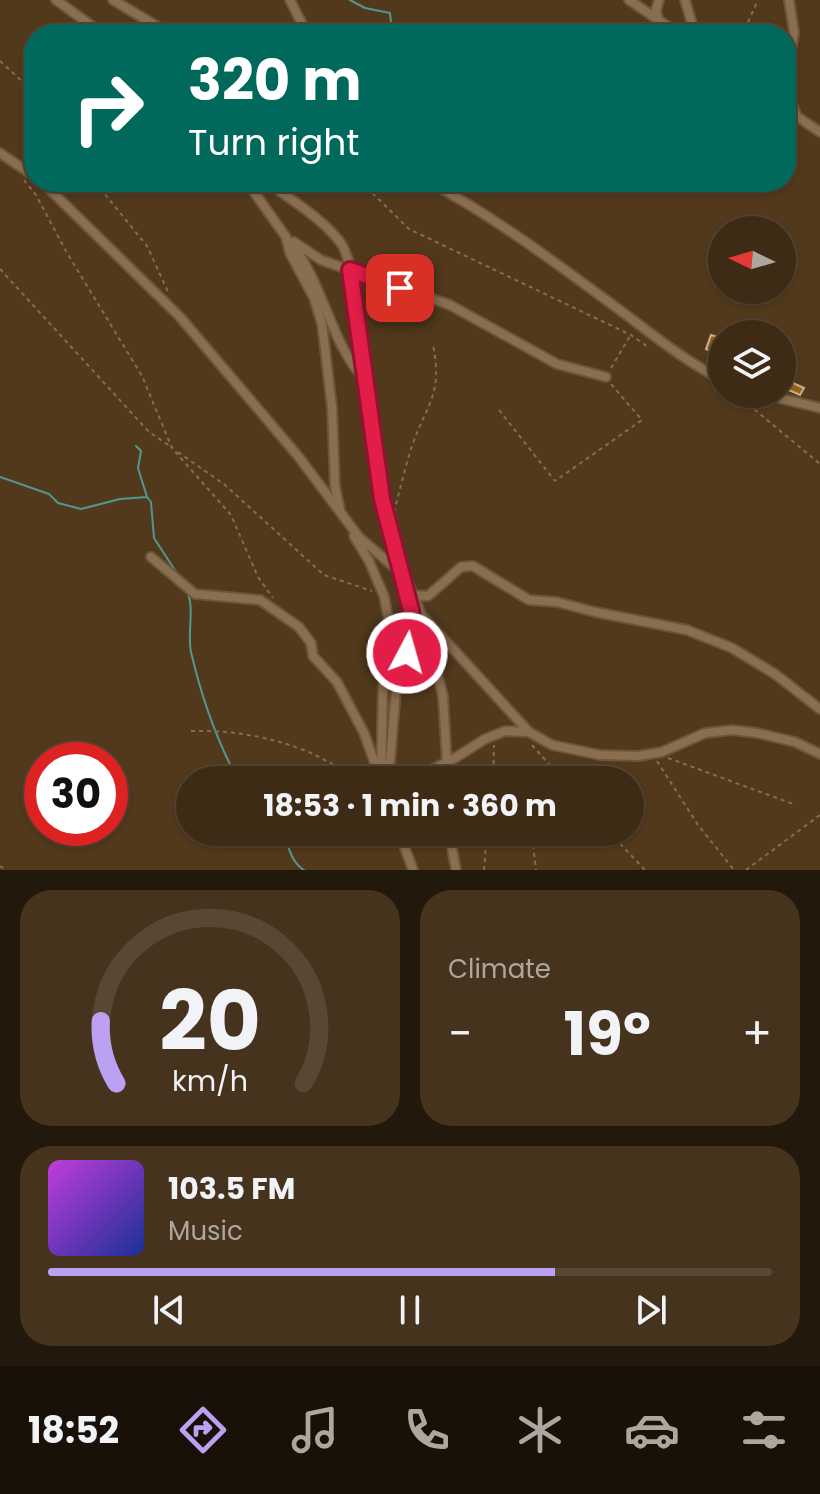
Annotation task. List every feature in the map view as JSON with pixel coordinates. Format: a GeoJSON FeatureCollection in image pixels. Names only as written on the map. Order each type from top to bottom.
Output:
{"type":"FeatureCollection","features":[{"type":"Feature","properties":{"kind":"street"},"geometry":{"type":"LineString","coordinates":[[56,0],[89,24]]}},
{"type":"Feature","properties":{"kind":"street"},"geometry":{"type":"LineString","coordinates":[[113,0],[153,24]]}},
{"type":"Feature","properties":{"kind":"street"},"geometry":{"type":"LineString","coordinates":[[290,0],[302,24]]}},
{"type":"Feature","properties":{"kind":"street"},"geometry":{"type":"LineString","coordinates":[[629,0],[665,24]]}},
{"type":"Feature","properties":{"kind":"street"},"geometry":{"type":"LineString","coordinates":[[659,0],[656,10],[659,20]]}},
{"type":"Feature","properties":{"kind":"street"},"geometry":{"type":"LineString","coordinates":[[685,0],[692,24]]}},
{"type":"Feature","properties":{"kind":"street"},"geometry":{"type":"LineString","coordinates":[[789,0],[793,24]]}},
{"type":"Feature","properties":{"kind":"street"},"geometry":{"type":"LineString","coordinates":[[797,117],[820,132]]}},
{"type":"Feature","properties":{"kind":"street"},"geometry":{"type":"LineString","coordinates":[[0,153],[24,169]]}},
{"type":"Feature","properties":{"kind":"street"},"geometry":{"type":"LineString","coordinates":[[52,192],[180,317],[298,456],[359,537],[402,577],[421,614],[443,696],[448,766]]}},
{"type":"Feature","properties":{"kind":"street"},"geometry":{"type":"LineString","coordinates":[[254,192],[298,251],[317,285],[353,367],[364,378]]}},
{"type":"Feature","properties":{"kind":"street"},"geometry":{"type":"LineString","coordinates":[[280,192],[342,243],[350,270],[382,499],[411,610],[413,633],[396,690],[388,766]]}},
{"type":"Feature","properties":{"kind":"street"},"geometry":{"type":"LineString","coordinates":[[448,192],[573,276],[681,358],[708,372]]}},
{"type":"Feature","properties":{"kind":"street"},"geometry":{"type":"LineString","coordinates":[[286,237],[290,253],[314,298],[322,324],[332,407],[335,486],[340,513],[369,561],[384,596],[391,632],[383,687],[381,766]]}},
{"type":"Feature","properties":{"kind":"street"},"geometry":{"type":"LineString","coordinates":[[286,237],[321,260],[450,305],[557,364],[606,377]]}},
{"type":"Feature","properties":{"kind":"street"},"geometry":{"type":"LineString","coordinates":[[796,402],[820,408]]}},
{"type":"Feature","properties":{"kind":"street"},"geometry":{"type":"LineString","coordinates":[[151,557],[195,594],[260,600],[299,627],[311,643],[313,656],[337,682],[364,733],[376,766]]}},
{"type":"Feature","properties":{"kind":"street"},"geometry":{"type":"LineString","coordinates":[[413,595],[428,596],[461,567],[473,566],[529,600],[557,602],[687,630],[732,648],[775,674],[820,709]]}},
{"type":"Feature","properties":{"kind":"street"},"geometry":{"type":"LineString","coordinates":[[421,614],[529,732],[552,745],[600,755],[652,753],[662,752],[705,733],[732,730],[795,742],[820,754]]}},
{"type":"Feature","properties":{"kind":"street"},"geometry":{"type":"LineString","coordinates":[[440,766],[485,739],[505,731],[529,732]]}},
{"type":"Feature","properties":{"kind":"street"},"geometry":{"type":"LineString","coordinates":[[404,846],[413,870]]}},
{"type":"Feature","properties":{"kind":"street"},"geometry":{"type":"LineString","coordinates":[[452,846],[456,870]]}},
{"type":"Feature","properties":{"kind":"path"},"geometry":{"type":"LineString","coordinates":[[748,22],[758,0]]}},
{"type":"Feature","properties":{"kind":"path"},"geometry":{"type":"LineString","coordinates":[[0,61],[24,83]]}},
{"type":"Feature","properties":{"kind":"path"},"geometry":{"type":"LineString","coordinates":[[19,175],[24,181]]}},
{"type":"Feature","properties":{"kind":"path"},"geometry":{"type":"LineString","coordinates":[[33,192],[142,376],[172,448],[231,515],[258,577],[274,598]]}},
{"type":"Feature","properties":{"kind":"path"},"geometry":{"type":"LineString","coordinates":[[103,192],[147,246],[173,303]]}},
{"type":"Feature","properties":{"kind":"path"},"geometry":{"type":"LineString","coordinates":[[371,192],[409,229],[631,335],[648,347]]}},
{"type":"Feature","properties":{"kind":"path"},"geometry":{"type":"LineString","coordinates":[[0,269],[149,432],[225,485],[324,575],[384,596]]}},
{"type":"Feature","properties":{"kind":"path"},"geometry":{"type":"LineString","coordinates":[[499,410],[555,481],[642,420],[606,377],[631,335]]}},
{"type":"Feature","properties":{"kind":"path"},"geometry":{"type":"LineString","coordinates":[[389,529],[412,444],[431,405],[438,371],[433,345]]}},
{"type":"Feature","properties":{"kind":"path"},"geometry":{"type":"LineString","coordinates":[[753,408],[820,464]]}},
{"type":"Feature","properties":{"kind":"path"},"geometry":{"type":"LineString","coordinates":[[191,731],[217,730],[254,735],[303,750],[335,766]]}},
{"type":"Feature","properties":{"kind":"path"},"geometry":{"type":"LineString","coordinates":[[494,766],[495,735]]}},
{"type":"Feature","properties":{"kind":"path"},"geometry":{"type":"LineString","coordinates":[[532,745],[551,766]]}},
{"type":"Feature","properties":{"kind":"path"},"geometry":{"type":"LineString","coordinates":[[652,753],[709,771],[796,805]]}},
{"type":"Feature","properties":{"kind":"path"},"geometry":{"type":"LineString","coordinates":[[652,753],[698,825],[734,870]]}},
{"type":"Feature","properties":{"kind":"path"},"geometry":{"type":"LineString","coordinates":[[746,870],[820,815]]}},
{"type":"Feature","properties":{"kind":"path"},"geometry":{"type":"LineString","coordinates":[[484,870],[486,846]]}},
{"type":"Feature","properties":{"kind":"path"},"geometry":{"type":"LineString","coordinates":[[533,846],[536,870]]}},
{"type":"Feature","properties":{"kind":"path"},"geometry":{"type":"LineString","coordinates":[[622,846],[645,870]]}},
{"type":"Feature","properties":{"kind":"path"},"geometry":{"type":"LineString","coordinates":[[0,866],[6,870]]}},
{"type":"Feature","properties":{"kind":"building"},"geometry":{"type":"Polygon","coordinates":[[[796,384],[804,388],[800,395],[796,393],[796,384]]]}},
{"type":"Feature","properties":{"kind":"waterway"},"geometry":{"type":"LineString","coordinates":[[350,0],[365,8],[390,13],[391,24]]}},
{"type":"Feature","properties":{"kind":"waterway"},"geometry":{"type":"LineString","coordinates":[[136,446],[141,451],[138,468],[147,497]]}},
{"type":"Feature","properties":{"kind":"waterway"},"geometry":{"type":"LineString","coordinates":[[0,477],[49,494],[58,503],[81,509],[120,499],[147,497],[151,502],[154,538],[178,575]]}},
{"type":"Feature","properties":{"kind":"waterway"},"geometry":{"type":"LineString","coordinates":[[187,591],[190,644],[195,668],[231,766]]}},
{"type":"Feature","properties":{"kind":"waterway"},"geometry":{"type":"LineString","coordinates":[[288,846],[293,858],[304,870]]}},
{"type":"Feature","properties":{"kind":"route"},"geometry":{"type":"LineString","coordinates":[[400,288],[350,270],[382,499],[411,610],[413,633],[407,653]]}}]}
